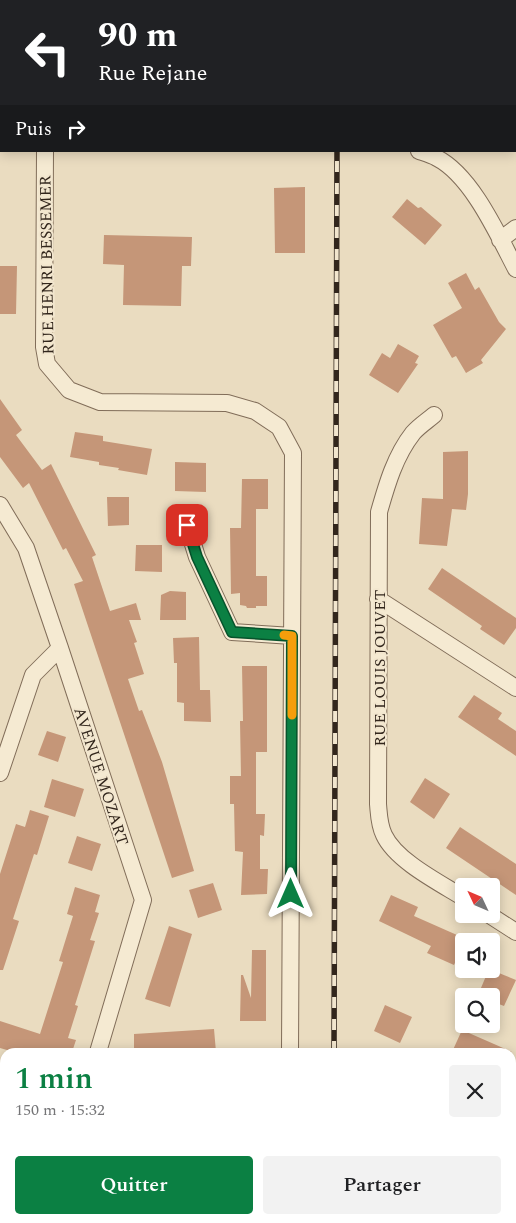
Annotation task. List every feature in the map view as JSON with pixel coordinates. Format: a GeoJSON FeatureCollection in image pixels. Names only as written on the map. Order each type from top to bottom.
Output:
{"type":"FeatureCollection","features":[{"type":"Feature","properties":{"kind":"street","name":"RUE HENRI BESSEMER"},"geometry":{"type":"LineString","coordinates":[[45,152],[44,347],[47,364],[69,390],[100,402],[227,403],[255,411],[279,427],[293,453],[290,1048]]}},
{"type":"Feature","properties":{"kind":"street"},"geometry":{"type":"LineString","coordinates":[[422,152],[438,158],[461,177],[480,203],[516,269]]}},
{"type":"Feature","properties":{"kind":"street"},"geometry":{"type":"LineString","coordinates":[[500,240],[516,228]]}},
{"type":"Feature","properties":{"kind":"street","name":"RUE LOUIS JOUVET"},"geometry":{"type":"LineString","coordinates":[[434,415],[414,432],[399,456],[388,479],[379,512],[380,823],[384,836],[407,862],[455,892]]}},
{"type":"Feature","properties":{"kind":"street","name":"AVENUE MOZART"},"geometry":{"type":"LineString","coordinates":[[0,505],[26,548],[143,900],[99,1048]]}},
{"type":"Feature","properties":{"kind":"street"},"geometry":{"type":"LineString","coordinates":[[187,525],[197,557],[232,632],[292,636]]}},
{"type":"Feature","properties":{"kind":"street"},"geometry":{"type":"LineString","coordinates":[[378,599],[516,688]]}},
{"type":"Feature","properties":{"kind":"street"},"geometry":{"type":"LineString","coordinates":[[0,773],[33,675],[60,648]]}},
{"type":"Feature","properties":{"kind":"street"},"geometry":{"type":"LineString","coordinates":[[500,922],[516,932]]}},
{"type":"Feature","properties":{"kind":"building"},"geometry":{"type":"Polygon","coordinates":[[[305,187],[305,253],[275,253],[274,188],[305,187]]]}},
{"type":"Feature","properties":{"kind":"building"},"geometry":{"type":"Polygon","coordinates":[[[407,199],[418,208],[421,207],[442,225],[425,245],[392,217],[407,199]]]}},
{"type":"Feature","properties":{"kind":"building"},"geometry":{"type":"Polygon","coordinates":[[[104,235],[192,237],[191,266],[182,266],[181,306],[123,305],[124,265],[103,264],[104,235]]]}},
{"type":"Feature","properties":{"kind":"building"},"geometry":{"type":"Polygon","coordinates":[[[0,266],[17,266],[16,314],[0,314],[0,266]]]}},
{"type":"Feature","properties":{"kind":"building"},"geometry":{"type":"Polygon","coordinates":[[[466,273],[475,290],[479,287],[499,322],[506,329],[481,360],[483,363],[466,373],[456,356],[452,358],[433,325],[462,308],[448,283],[466,273]]]}},
{"type":"Feature","properties":{"kind":"building"},"geometry":{"type":"Polygon","coordinates":[[[398,344],[419,356],[415,363],[418,364],[398,393],[369,375],[382,353],[390,358],[398,344]]]}},
{"type":"Feature","properties":{"kind":"building"},"geometry":{"type":"Polygon","coordinates":[[[0,399],[22,430],[16,435],[42,470],[51,464],[96,555],[92,557],[110,611],[136,603],[141,620],[129,620],[137,642],[134,643],[144,674],[128,679],[139,711],[142,710],[162,762],[194,871],[172,878],[74,584],[83,581],[66,548],[63,550],[29,483],[23,488],[0,457],[0,399]]]}},
{"type":"Feature","properties":{"kind":"building"},"geometry":{"type":"Polygon","coordinates":[[[75,432],[103,436],[103,441],[152,449],[147,475],[99,465],[99,462],[70,457],[75,432]]]}},
{"type":"Feature","properties":{"kind":"building"},"geometry":{"type":"Polygon","coordinates":[[[468,451],[466,510],[452,509],[447,546],[419,544],[422,498],[443,499],[443,452],[468,451]]]}},
{"type":"Feature","properties":{"kind":"building"},"geometry":{"type":"Polygon","coordinates":[[[175,462],[206,463],[206,492],[175,491],[175,462]]]}},
{"type":"Feature","properties":{"kind":"building"},"geometry":{"type":"Polygon","coordinates":[[[242,479],[268,479],[268,509],[256,509],[256,576],[267,576],[267,606],[256,606],[256,608],[247,608],[240,605],[240,593],[231,594],[230,528],[241,528],[242,479]]]}},
{"type":"Feature","properties":{"kind":"building"},"geometry":{"type":"Polygon","coordinates":[[[107,497],[129,497],[129,525],[108,526],[107,497]]]}},
{"type":"Feature","properties":{"kind":"building"},"geometry":{"type":"Polygon","coordinates":[[[136,545],[162,545],[162,572],[135,571],[136,545]]]}},
{"type":"Feature","properties":{"kind":"building"},"geometry":{"type":"Polygon","coordinates":[[[442,568],[516,618],[516,628],[504,645],[480,629],[482,626],[428,589],[442,568]]]}},
{"type":"Feature","properties":{"kind":"building"},"geometry":{"type":"Polygon","coordinates":[[[170,591],[186,592],[186,620],[160,620],[161,595],[170,591]]]}},
{"type":"Feature","properties":{"kind":"building"},"geometry":{"type":"Polygon","coordinates":[[[199,637],[200,690],[210,690],[211,722],[184,721],[184,703],[177,702],[177,663],[174,663],[173,638],[199,637]]]}},
{"type":"Feature","properties":{"kind":"building"},"geometry":{"type":"Polygon","coordinates":[[[242,666],[267,666],[267,752],[256,752],[256,814],[265,814],[264,836],[260,835],[260,869],[268,869],[267,894],[241,895],[243,852],[235,851],[234,804],[230,804],[230,776],[241,776],[242,666]]]}},
{"type":"Feature","properties":{"kind":"building"},"geometry":{"type":"Polygon","coordinates":[[[474,695],[502,713],[498,719],[516,731],[516,756],[458,717],[474,695]]]}},
{"type":"Feature","properties":{"kind":"building"},"geometry":{"type":"Polygon","coordinates":[[[47,731],[66,737],[58,762],[38,755],[47,731]]]}},
{"type":"Feature","properties":{"kind":"building"},"geometry":{"type":"Polygon","coordinates":[[[425,778],[450,794],[434,819],[410,802],[425,778]]]}},
{"type":"Feature","properties":{"kind":"building"},"geometry":{"type":"Polygon","coordinates":[[[52,779],[84,789],[75,817],[44,807],[52,779]]]}},
{"type":"Feature","properties":{"kind":"building"},"geometry":{"type":"Polygon","coordinates":[[[30,810],[49,816],[37,855],[34,854],[13,919],[19,921],[3,970],[0,970],[0,874],[16,824],[25,827],[30,810]]]}},
{"type":"Feature","properties":{"kind":"building"},"geometry":{"type":"Polygon","coordinates":[[[460,827],[516,864],[516,895],[500,884],[500,878],[491,878],[446,848],[460,827]]]}},
{"type":"Feature","properties":{"kind":"building"},"geometry":{"type":"Polygon","coordinates":[[[77,836],[101,844],[92,871],[68,863],[77,836]]]}},
{"type":"Feature","properties":{"kind":"building"},"geometry":{"type":"Polygon","coordinates":[[[213,883],[222,910],[198,918],[189,890],[213,883]]]}},
{"type":"Feature","properties":{"kind":"building"},"geometry":{"type":"Polygon","coordinates":[[[75,887],[100,895],[95,912],[99,913],[90,940],[95,941],[75,1005],[78,1006],[68,1038],[76,1040],[73,1048],[0,1048],[0,1021],[40,1034],[63,962],[59,961],[73,916],[67,914],[75,887]]]}},
{"type":"Feature","properties":{"kind":"building"},"geometry":{"type":"Polygon","coordinates":[[[391,895],[418,907],[414,916],[455,934],[454,965],[427,953],[431,946],[379,921],[391,895]]]}},
{"type":"Feature","properties":{"kind":"building"},"geometry":{"type":"Polygon","coordinates":[[[169,926],[192,934],[170,1007],[145,999],[169,926]]]}},
{"type":"Feature","properties":{"kind":"building"},"geometry":{"type":"Polygon","coordinates":[[[252,950],[266,950],[266,1021],[240,1021],[241,975],[243,975],[251,998],[252,950]]]}},
{"type":"Feature","properties":{"kind":"building"},"geometry":{"type":"Polygon","coordinates":[[[500,973],[516,980],[504,1006],[500,1004],[500,988],[481,988],[485,978],[500,978],[500,973]]]}},
{"type":"Feature","properties":{"kind":"building"},"geometry":{"type":"Polygon","coordinates":[[[385,1005],[412,1017],[400,1043],[374,1031],[385,1005]]]}},
{"type":"Feature","properties":{"kind":"building"},"geometry":{"type":"Polygon","coordinates":[[[214,1029],[216,1048],[134,1048],[134,1034],[214,1029]]]}},
{"type":"Feature","properties":{"kind":"building"},"geometry":{"type":"Polygon","coordinates":[[[461,1033],[469,1033],[503,1048],[454,1048],[461,1033]]]}},
{"type":"Feature","properties":{"kind":"railway"},"geometry":{"type":"LineString","coordinates":[[334,1048],[337,152]]}},
{"type":"Feature","properties":{"kind":"slow traffic"},"geometry":{"type":"LineString","coordinates":[[284,635],[292,636],[292,715]]}},
{"type":"Feature","properties":{"kind":"route"},"geometry":{"type":"LineString","coordinates":[[187,525],[197,557],[232,632],[292,636],[291,894]]}}]}
